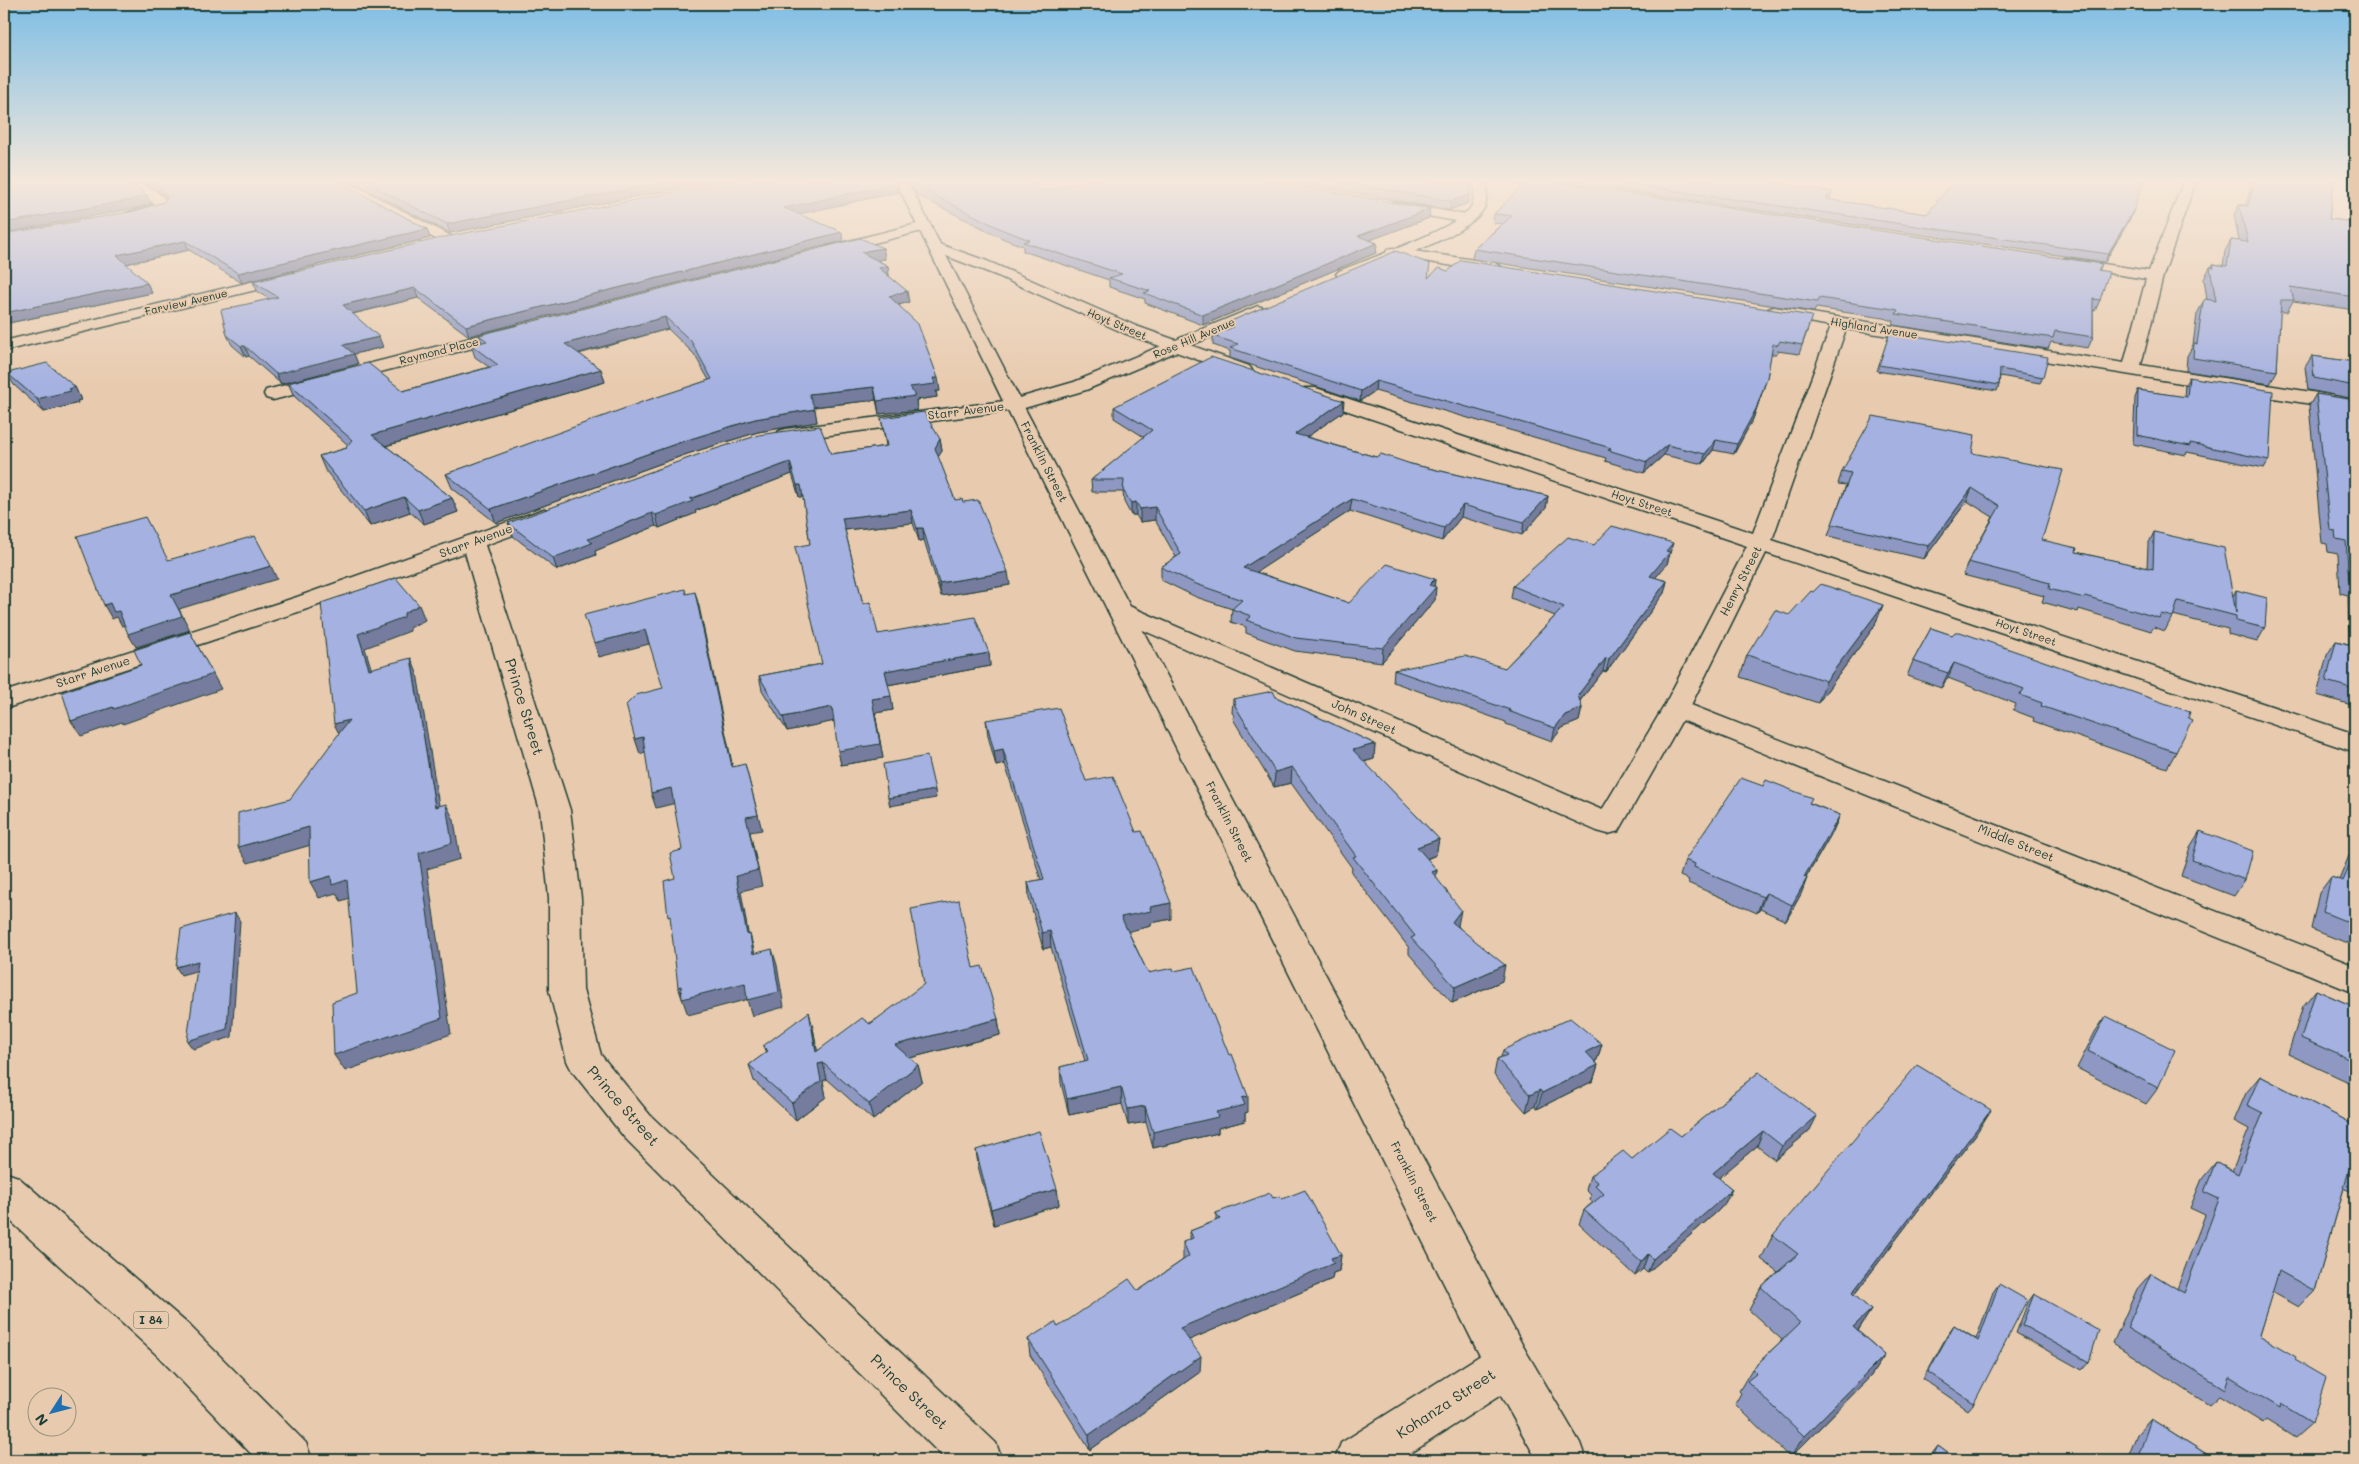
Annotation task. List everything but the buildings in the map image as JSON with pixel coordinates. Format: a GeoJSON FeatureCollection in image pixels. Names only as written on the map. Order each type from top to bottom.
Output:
{"type":"FeatureCollection","features":[{"type":"Feature","properties":{"kind":"main road"},"geometry":{"type":"LineString","coordinates":[[810,255],[836,248]]}},
{"type":"Feature","properties":{"kind":"main road","name":"Franklin Street"},"geometry":{"type":"LineString","coordinates":[[937,248],[1014,405],[1508,1364],[1563,1460]]}},
{"type":"Feature","properties":{"kind":"main road","name":"Hoyt Street"},"geometry":{"type":"LineString","coordinates":[[940,248],[980,262],[1113,323],[1174,347],[1259,375]]}},
{"type":"Feature","properties":{"kind":"main road"},"geometry":{"type":"LineString","coordinates":[[1329,280],[1402,248]]}},
{"type":"Feature","properties":{"kind":"main road"},"geometry":{"type":"LineString","coordinates":[[2131,368],[2155,276],[2165,248]]}},
{"type":"Feature","properties":{"kind":"main road"},"geometry":{"type":"LineString","coordinates":[[1393,252],[1510,270]]}},
{"type":"Feature","properties":{"kind":"main road"},"geometry":{"type":"LineString","coordinates":[[2047,260],[2155,276]]}},
{"type":"Feature","properties":{"kind":"main road","name":"Farview Avenue"},"geometry":{"type":"LineString","coordinates":[[4,346],[303,275]]}},
{"type":"Feature","properties":{"kind":"main road","name":"Rose Hill Avenue"},"geometry":{"type":"LineString","coordinates":[[1014,405],[1080,386],[1274,304]]}},
{"type":"Feature","properties":{"kind":"main road","name":"Highland Avenue"},"geometry":{"type":"LineString","coordinates":[[1762,310],[2355,405]]}},
{"type":"Feature","properties":{"kind":"main road","name":"Henry Street"},"geometry":{"type":"LineString","coordinates":[[1608,824],[1676,708],[1760,543],[1840,323]]}},
{"type":"Feature","properties":{"kind":"main road","name":"Raymond Place"},"geometry":{"type":"LineString","coordinates":[[273,394],[532,327]]}},
{"type":"Feature","properties":{"kind":"main road","name":"Hoyt Street"},"geometry":{"type":"LineString","coordinates":[[1288,385],[2355,743]]}},
{"type":"Feature","properties":{"kind":"main road","name":"Starr Avenue"},"geometry":{"type":"LineString","coordinates":[[768,438],[836,427],[1014,405]]}},
{"type":"Feature","properties":{"kind":"main road","name":"Starr Avenue"},"geometry":{"type":"LineString","coordinates":[[4,701],[305,602],[566,508]]}},
{"type":"Feature","properties":{"kind":"main road","name":"Prince Street"},"geometry":{"type":"LineString","coordinates":[[473,542],[556,810],[565,898],[566,990],[585,1061],[637,1126],[979,1460]]}},
{"type":"Feature","properties":{"kind":"main road","name":"John Street"},"geometry":{"type":"LineString","coordinates":[[1120,611],[1608,824]]}},
{"type":"Feature","properties":{"kind":"main road","name":"Middle Street"},"geometry":{"type":"LineString","coordinates":[[1676,708],[2126,886],[2355,980]]}},
{"type":"Feature","properties":{"kind":"main road","name":"I 84"},"geometry":{"type":"LineString","coordinates":[[4,1190],[174,1341],[288,1460]]}},
{"type":"Feature","properties":{"kind":"main road","name":"Kohanza Street"},"geometry":{"type":"LineString","coordinates":[[1358,1460],[1508,1364]]}}]}
